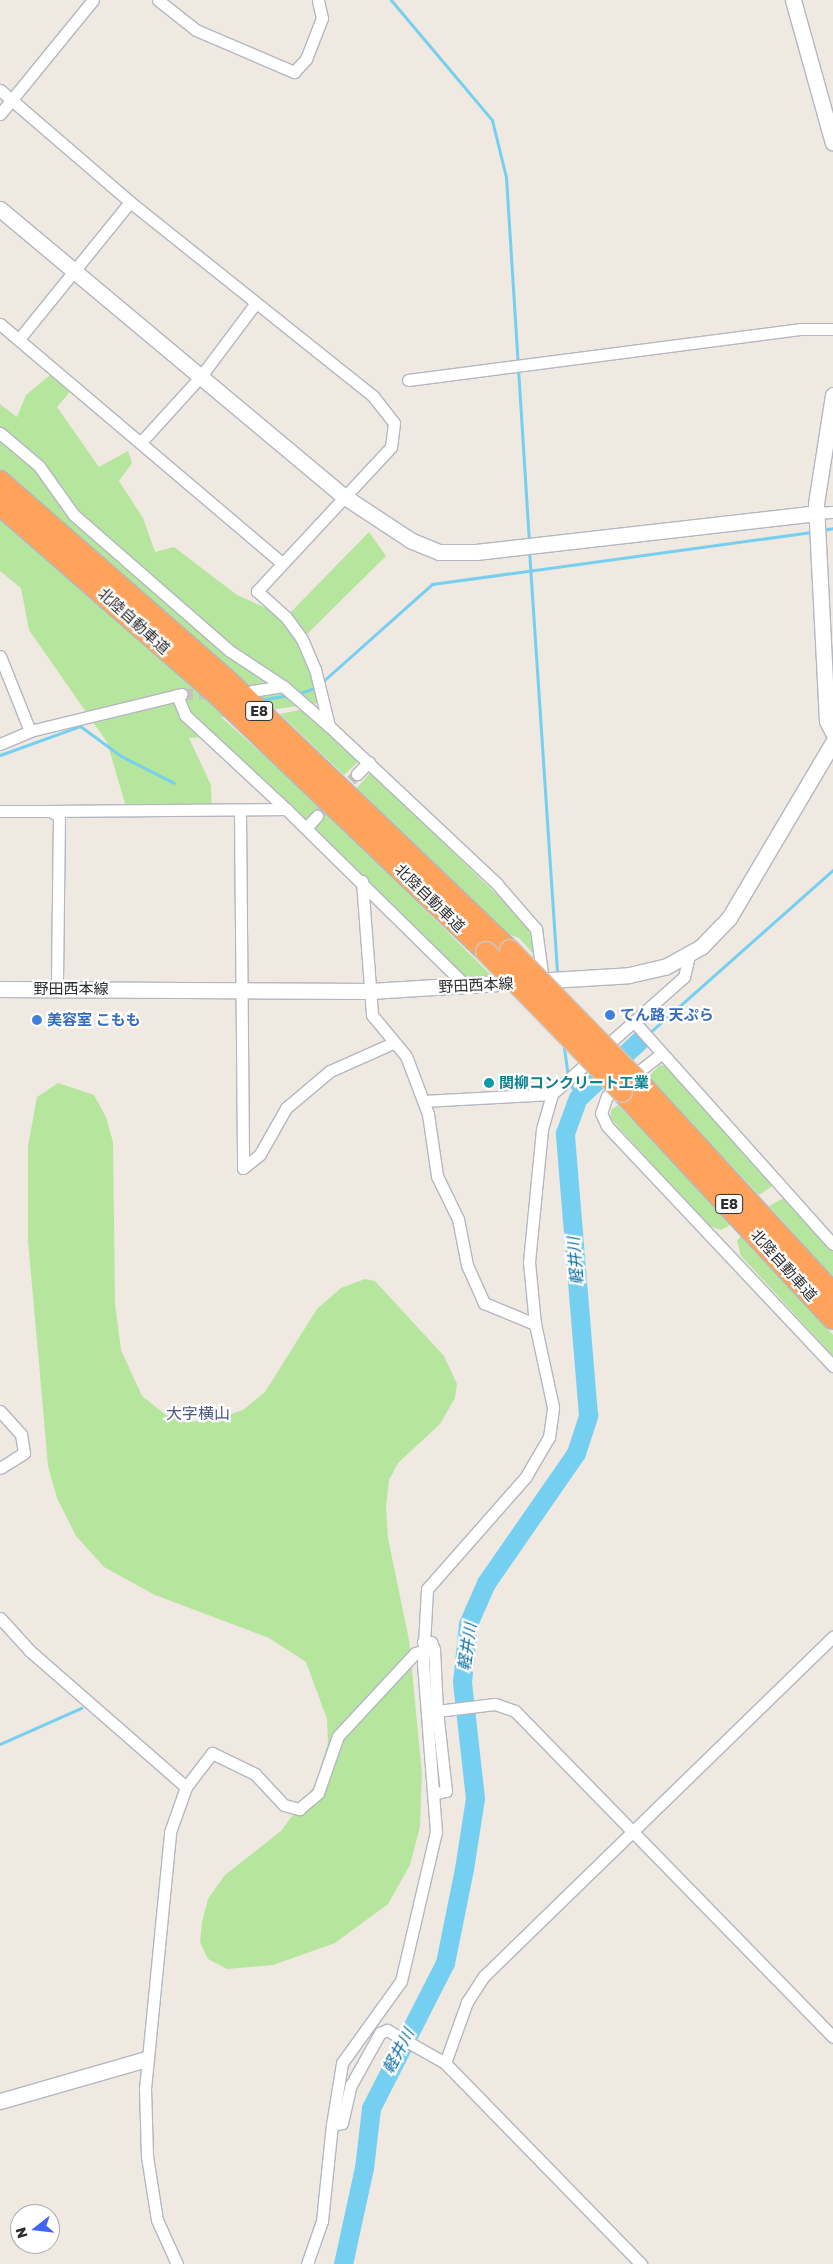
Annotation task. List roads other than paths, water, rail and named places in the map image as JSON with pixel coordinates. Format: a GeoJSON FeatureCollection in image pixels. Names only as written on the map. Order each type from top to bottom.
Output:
{"type":"FeatureCollection","features":[{"type":"Feature","properties":{"kind":"highway","name":"北陸自動車道"},"geometry":{"type":"LineString","coordinates":[[0,482],[225,678],[510,950],[833,1319]]}},
{"type":"Feature","properties":{"kind":"highway","name":"北陸自動車道"},"geometry":{"type":"LineString","coordinates":[[0,505],[210,688],[486,952],[629,1085],[833,1293]]}},
{"type":"Feature","properties":{"kind":"street"},"geometry":{"type":"LineString","coordinates":[[0,114],[93,0]]}},
{"type":"Feature","properties":{"kind":"street"},"geometry":{"type":"LineString","coordinates":[[158,0],[196,30],[294,72],[306,59],[322,18],[318,0]]}},
{"type":"Feature","properties":{"kind":"street"},"geometry":{"type":"LineString","coordinates":[[793,0],[833,143]]}},
{"type":"Feature","properties":{"kind":"street"},"geometry":{"type":"LineString","coordinates":[[0,90],[130,202],[372,396],[394,423],[391,447],[257,591],[286,617],[302,639],[329,726]]}},
{"type":"Feature","properties":{"kind":"street"},"geometry":{"type":"LineString","coordinates":[[19,339],[130,202]]}},
{"type":"Feature","properties":{"kind":"street"},"geometry":{"type":"LineString","coordinates":[[0,209],[345,496],[412,541],[439,552],[531,546],[833,512]]}},
{"type":"Feature","properties":{"kind":"street"},"geometry":{"type":"LineString","coordinates":[[141,442],[201,376],[255,304]]}},
{"type":"Feature","properties":{"kind":"street"},"geometry":{"type":"LineString","coordinates":[[0,324],[282,563]]}},
{"type":"Feature","properties":{"kind":"street"},"geometry":{"type":"LineString","coordinates":[[408,380],[520,368],[800,329],[833,330]]}},
{"type":"Feature","properties":{"kind":"street"},"geometry":{"type":"LineString","coordinates":[[833,395],[816,513],[827,721],[833,733]]}},
{"type":"Feature","properties":{"kind":"street"},"geometry":{"type":"LineString","coordinates":[[0,432],[39,466],[74,515],[230,651],[285,688],[329,726],[369,762],[531,921],[539,938],[543,981]]}},
{"type":"Feature","properties":{"kind":"street"},"geometry":{"type":"LineString","coordinates":[[0,656],[30,731]]}},
{"type":"Feature","properties":{"kind":"street"},"geometry":{"type":"LineString","coordinates":[[252,691],[285,688]]}},
{"type":"Feature","properties":{"kind":"street"},"geometry":{"type":"LineString","coordinates":[[0,744],[30,731],[180,695],[182,711],[307,827],[464,984]]}},
{"type":"Feature","properties":{"kind":"street","name":"野田西本線"},"geometry":{"type":"LineString","coordinates":[[0,990],[57,988],[239,992],[370,991],[464,984],[543,981],[636,973],[689,956],[729,918],[831,752]]}},
{"type":"Feature","properties":{"kind":"street"},"geometry":{"type":"LineString","coordinates":[[357,774],[369,762]]}},
{"type":"Feature","properties":{"kind":"street"},"geometry":{"type":"LineString","coordinates":[[0,811],[240,812],[286,809]]}},
{"type":"Feature","properties":{"kind":"street"},"geometry":{"type":"LineString","coordinates":[[50,811],[60,820],[57,988]]}},
{"type":"Feature","properties":{"kind":"street"},"geometry":{"type":"LineString","coordinates":[[240,812],[239,992],[243,1168],[260,1154],[286,1108],[330,1071],[393,1043]]}},
{"type":"Feature","properties":{"kind":"street"},"geometry":{"type":"LineString","coordinates":[[307,827],[317,816]]}},
{"type":"Feature","properties":{"kind":"street"},"geometry":{"type":"LineString","coordinates":[[362,881],[372,1015],[393,1043],[406,1056],[423,1101],[437,1176],[458,1219],[467,1265],[484,1303],[536,1324]]}},
{"type":"Feature","properties":{"kind":"street"},"geometry":{"type":"LineString","coordinates":[[307,2264],[322,2221],[332,2125],[342,2063],[401,1981],[436,1832],[437,1793],[423,1646],[425,1600],[432,1580],[525,1478],[549,1438],[553,1407],[536,1324],[529,1262],[542,1129],[552,1094],[563,1083],[638,1026],[684,978],[689,956]]}},
{"type":"Feature","properties":{"kind":"street"},"geometry":{"type":"LineString","coordinates":[[638,1026],[661,1054],[833,1244]]}},
{"type":"Feature","properties":{"kind":"street"},"geometry":{"type":"LineString","coordinates":[[661,1054],[607,1096],[601,1113],[606,1126],[833,1366]]}},
{"type":"Feature","properties":{"kind":"street"},"geometry":{"type":"LineString","coordinates":[[423,1101],[552,1094]]}},
{"type":"Feature","properties":{"kind":"street"},"geometry":{"type":"LineString","coordinates":[[0,1410],[21,1434],[24,1454],[0,1468]]}},
{"type":"Feature","properties":{"kind":"street"},"geometry":{"type":"LineString","coordinates":[[0,1618],[30,1651],[186,1787]]}},
{"type":"Feature","properties":{"kind":"street"},"geometry":{"type":"LineString","coordinates":[[445,2063],[476,1985],[833,1638]]}},
{"type":"Feature","properties":{"kind":"street"},"geometry":{"type":"LineString","coordinates":[[177,2264],[158,2227],[148,2168],[146,2059],[170,1832],[186,1787],[212,1752],[255,1774],[284,1805],[299,1809],[318,1793],[338,1736],[414,1653],[431,1642],[434,1650],[443,1711],[446,1790],[437,1793]]}},
{"type":"Feature","properties":{"kind":"street"},"geometry":{"type":"LineString","coordinates":[[443,1711],[495,1704],[515,1711],[634,1830],[833,2038]]}},
{"type":"Feature","properties":{"kind":"street"},"geometry":{"type":"LineString","coordinates":[[332,2125],[342,2123],[351,2085],[380,2033],[390,2031],[445,2063],[641,2264]]}},
{"type":"Feature","properties":{"kind":"street"},"geometry":{"type":"LineString","coordinates":[[0,2101],[146,2059]]}},
{"type":"Feature","properties":{"kind":"waterway"},"geometry":{"type":"LineString","coordinates":[[391,0],[492,120],[506,177],[529,541]]}},
{"type":"Feature","properties":{"kind":"waterway"},"geometry":{"type":"LineString","coordinates":[[821,530],[833,528]]}},
{"type":"Feature","properties":{"kind":"waterway"},"geometry":{"type":"LineString","coordinates":[[321,683],[432,584],[813,532]]}},
{"type":"Feature","properties":{"kind":"waterway"},"geometry":{"type":"LineString","coordinates":[[529,550],[557,975]]}},
{"type":"Feature","properties":{"kind":"waterway"},"geometry":{"type":"LineString","coordinates":[[297,694],[317,687]]}},
{"type":"Feature","properties":{"kind":"waterway"},"geometry":{"type":"LineString","coordinates":[[258,700],[289,695]]}},
{"type":"Feature","properties":{"kind":"waterway"},"geometry":{"type":"LineString","coordinates":[[0,755],[80,726],[121,756],[174,783]]}},
{"type":"Feature","properties":{"kind":"waterway"},"geometry":{"type":"LineString","coordinates":[[648,1034],[833,870]]}},
{"type":"Feature","properties":{"kind":"waterway","name":"軽井川"},"geometry":{"type":"LineString","coordinates":[[343,2264],[364,2168],[371,2108],[445,1963],[464,1869],[475,1798],[462,1682],[468,1624],[486,1583],[576,1453],[588,1415],[565,1133],[578,1098],[641,1039]]}},
{"type":"Feature","properties":{"kind":"waterway"},"geometry":{"type":"LineString","coordinates":[[563,1041],[568,1077]]}},
{"type":"Feature","properties":{"kind":"waterway"},"geometry":{"type":"LineString","coordinates":[[570,1083],[578,1098]]}},
{"type":"Feature","properties":{"kind":"waterway"},"geometry":{"type":"LineString","coordinates":[[0,1744],[81,1708]]}},
{"type":"Feature","properties":{"kind":"tunnel"},"geometry":{"type":"LineString","coordinates":[[182,694],[216,693]]}},
{"type":"Feature","properties":{"kind":"tunnel"},"geometry":{"type":"LineString","coordinates":[[317,816],[357,774]]}},
{"type":"Feature","properties":{"kind":"place","name":"てん路 天ぷら"},"geometry":{"type":"Point","coordinates":[610,1015]}},
{"type":"Feature","properties":{"kind":"place","name":"美容室 こもも"},"geometry":{"type":"Point","coordinates":[37,1020]}},
{"type":"Feature","properties":{"kind":"place","name":"関柳コンクリート工業"},"geometry":{"type":"Point","coordinates":[489,1083]}},
{"type":"Feature","properties":{"kind":"district","name":"大字横山"},"geometry":{"type":"Point","coordinates":[198,1413]}}]}
